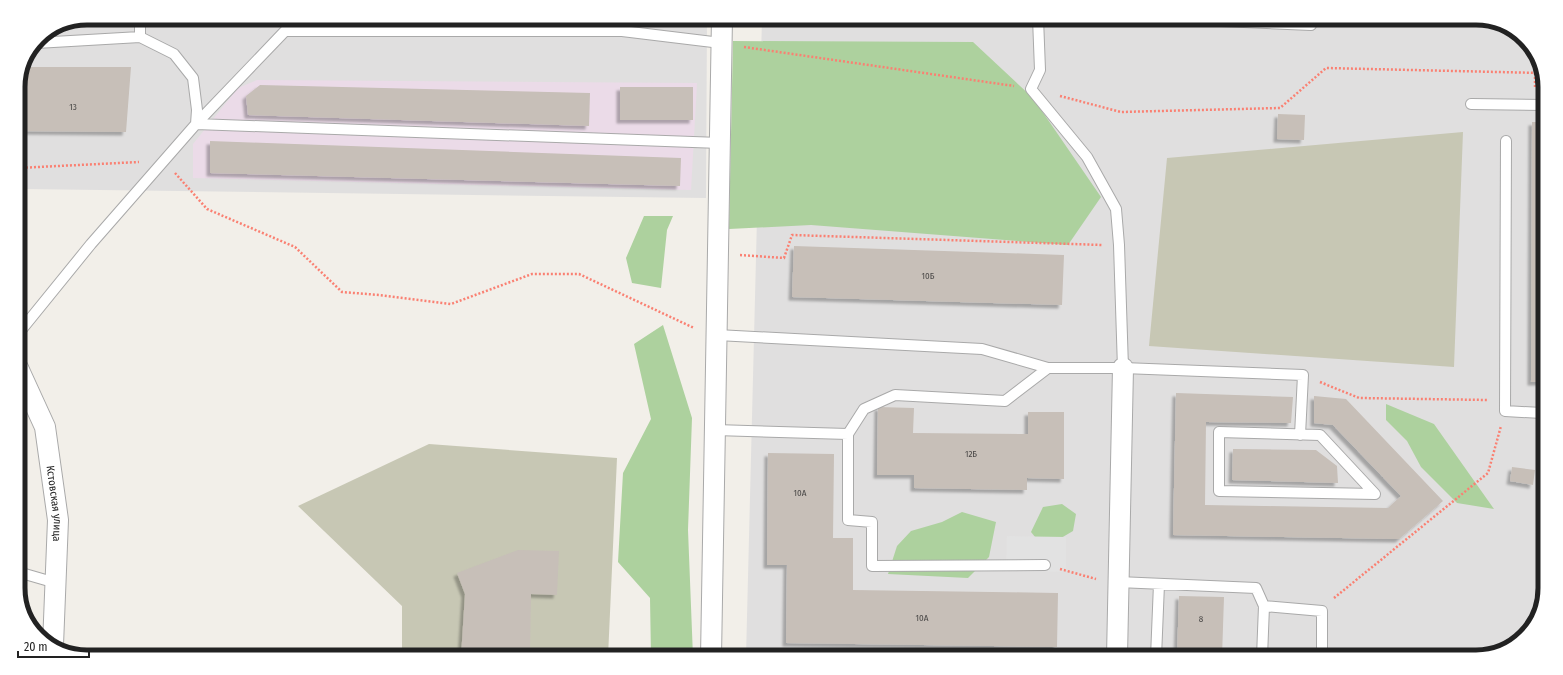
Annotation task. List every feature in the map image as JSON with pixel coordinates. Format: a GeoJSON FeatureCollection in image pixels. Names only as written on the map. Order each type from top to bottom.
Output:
{"type":"FeatureCollection","features":[{"type":"Feature","properties":{"kind":"street"},"geometry":{"type":"LineString","coordinates":[[711,650],[722,25]]}},
{"type":"Feature","properties":{"kind":"street"},"geometry":{"type":"LineString","coordinates":[[1117,650],[1123,368]]}},
{"type":"Feature","properties":{"kind":"street","name":"Кстовская улица"},"geometry":{"type":"LineString","coordinates":[[25,383],[45,427],[58,520],[53,640]]}},
{"type":"Feature","properties":{"kind":"lane"},"geometry":{"type":"LineString","coordinates":[[140,25],[140,37]]}},
{"type":"Feature","properties":{"kind":"lane"},"geometry":{"type":"LineString","coordinates":[[25,325],[91,244],[196,124],[290,25]]}},
{"type":"Feature","properties":{"kind":"lane"},"geometry":{"type":"LineString","coordinates":[[616,25],[622,31]]}},
{"type":"Feature","properties":{"kind":"lane"},"geometry":{"type":"LineString","coordinates":[[1038,25],[1040,70],[1031,89],[1087,157],[1116,209],[1120,246],[1123,368]]}},
{"type":"Feature","properties":{"kind":"lane"},"geometry":{"type":"LineString","coordinates":[[285,31],[622,31],[721,43]]}},
{"type":"Feature","properties":{"kind":"lane"},"geometry":{"type":"LineString","coordinates":[[44,43],[140,37],[174,54],[193,78],[197,110],[196,124]]}},
{"type":"Feature","properties":{"kind":"lane"},"geometry":{"type":"LineString","coordinates":[[1471,104],[1538,105]]}},
{"type":"Feature","properties":{"kind":"lane"},"geometry":{"type":"LineString","coordinates":[[196,124],[720,143]]}},
{"type":"Feature","properties":{"kind":"lane"},"geometry":{"type":"LineString","coordinates":[[1506,141],[1505,411],[1538,413]]}},
{"type":"Feature","properties":{"kind":"lane"},"geometry":{"type":"LineString","coordinates":[[717,335],[982,349],[1048,368],[1123,368],[1303,374],[1300,434]]}},
{"type":"Feature","properties":{"kind":"lane"},"geometry":{"type":"LineString","coordinates":[[1045,565],[872,566],[872,522],[848,520],[848,434],[864,409],[895,395],[1006,401],[1048,368]]}},
{"type":"Feature","properties":{"kind":"lane"},"geometry":{"type":"LineString","coordinates":[[715,430],[848,434]]}},
{"type":"Feature","properties":{"kind":"lane"},"geometry":{"type":"LineString","coordinates":[[1219,432],[1300,434],[1320,435],[1375,494],[1219,490],[1219,432]]}},
{"type":"Feature","properties":{"kind":"lane"},"geometry":{"type":"LineString","coordinates":[[25,574],[56,583]]}},
{"type":"Feature","properties":{"kind":"lane"},"geometry":{"type":"LineString","coordinates":[[1118,582],[1256,588],[1264,606],[1262,650]]}},
{"type":"Feature","properties":{"kind":"lane"},"geometry":{"type":"LineString","coordinates":[[1156,650],[1158,584]]}},
{"type":"Feature","properties":{"kind":"lane"},"geometry":{"type":"LineString","coordinates":[[1264,606],[1322,611],[1322,650]]}},
{"type":"Feature","properties":{"kind":"path"},"geometry":{"type":"LineString","coordinates":[[721,43],[1031,89],[1121,112],[1280,108],[1326,68],[1536,73]]}},
{"type":"Feature","properties":{"kind":"path"},"geometry":{"type":"LineString","coordinates":[[25,168],[164,161],[207,209],[295,247],[342,292],[379,294],[452,304],[532,274],[579,274],[688,326],[717,335]]}},
{"type":"Feature","properties":{"kind":"path"},"geometry":{"type":"LineString","coordinates":[[718,254],[784,258],[792,235],[1120,246]]}},
{"type":"Feature","properties":{"kind":"path"},"geometry":{"type":"LineString","coordinates":[[1303,374],[1359,398],[1490,400],[1505,411],[1488,473],[1339,594],[1322,611]]}},
{"type":"Feature","properties":{"kind":"path"},"geometry":{"type":"LineString","coordinates":[[1045,565],[1099,580],[1118,582]]}},
{"type":"Feature","properties":{"kind":"shaded area"},"geometry":{"type":"Polygon","coordinates":[[[88,25],[707,25],[706,198],[25,189],[25,83],[27,71],[31,60],[38,49],[56,33],[75,26],[88,25]]]}},
{"type":"Feature","properties":{"kind":"shaded area"},"geometry":{"type":"Polygon","coordinates":[[[762,25],[1476,25],[1488,26],[1507,33],[1525,49],[1535,67],[1538,83],[1538,588],[1537,600],[1530,619],[1517,634],[1492,648],[1476,650],[746,650],[762,25]]]}},
{"type":"Feature","properties":{"kind":"shaded area"},"geometry":{"type":"Polygon","coordinates":[[[257,80],[697,83],[691,190],[193,178],[193,144],[238,88],[257,80]]]}},
{"type":"Feature","properties":{"kind":"shaded area"},"geometry":{"type":"Polygon","coordinates":[[[1463,132],[1454,367],[1149,346],[1167,158],[1463,132]]]}},
{"type":"Feature","properties":{"kind":"shaded area"},"geometry":{"type":"Polygon","coordinates":[[[429,444],[617,458],[608,650],[402,650],[402,606],[298,506],[429,444]]]}},
{"type":"Feature","properties":{"kind":"shaded area"},"geometry":{"type":"Polygon","coordinates":[[[1007,536],[1066,537],[1066,572],[1006,570],[1007,536]]]}},
{"type":"Feature","properties":{"kind":"green space"},"geometry":{"type":"Polygon","coordinates":[[[733,41],[973,42],[1033,98],[1101,197],[1068,245],[811,225],[729,229],[733,41]]]}},
{"type":"Feature","properties":{"kind":"green space"},"geometry":{"type":"Polygon","coordinates":[[[644,216],[673,216],[667,230],[661,288],[632,283],[626,258],[644,216]]]}},
{"type":"Feature","properties":{"kind":"green space"},"geometry":{"type":"Polygon","coordinates":[[[663,325],[692,418],[688,530],[693,650],[651,650],[650,598],[618,562],[623,473],[651,419],[634,344],[663,325]]]}},
{"type":"Feature","properties":{"kind":"green space"},"geometry":{"type":"Polygon","coordinates":[[[1386,404],[1434,424],[1494,509],[1457,503],[1421,467],[1407,441],[1386,420],[1386,404]]]}},
{"type":"Feature","properties":{"kind":"green space"},"geometry":{"type":"Polygon","coordinates":[[[1062,504],[1076,514],[1073,531],[1044,548],[1031,532],[1043,507],[1062,504]]]}},
{"type":"Feature","properties":{"kind":"green space"},"geometry":{"type":"Polygon","coordinates":[[[962,512],[996,522],[989,557],[968,578],[888,574],[897,546],[911,531],[942,522],[962,512]]]}},
{"type":"Feature","properties":{"kind":"building"},"geometry":{"type":"Polygon","coordinates":[[[28,67],[131,67],[126,132],[25,131],[25,83],[28,67]]]}},
{"type":"Feature","properties":{"kind":"building"},"geometry":{"type":"Polygon","coordinates":[[[260,85],[590,93],[589,126],[248,115],[246,96],[260,85]]]}},
{"type":"Feature","properties":{"kind":"building"},"geometry":{"type":"Polygon","coordinates":[[[620,87],[693,87],[693,120],[620,120],[620,87]]]}},
{"type":"Feature","properties":{"kind":"building"},"geometry":{"type":"Polygon","coordinates":[[[1278,114],[1305,115],[1304,140],[1277,139],[1278,114]]]}},
{"type":"Feature","properties":{"kind":"building"},"geometry":{"type":"Polygon","coordinates":[[[1532,122],[1538,122],[1538,382],[1531,382],[1532,122]]]}},
{"type":"Feature","properties":{"kind":"building"},"geometry":{"type":"Polygon","coordinates":[[[210,141],[681,158],[680,186],[210,173],[210,141]]]}},
{"type":"Feature","properties":{"kind":"building"},"geometry":{"type":"Polygon","coordinates":[[[794,246],[1064,255],[1062,305],[792,297],[794,246]]]}},
{"type":"Feature","properties":{"kind":"building"},"geometry":{"type":"Polygon","coordinates":[[[1176,393],[1293,397],[1291,423],[1206,422],[1205,505],[1388,508],[1401,496],[1333,425],[1314,423],[1314,396],[1346,399],[1443,501],[1399,539],[1173,535],[1176,393]]]}},
{"type":"Feature","properties":{"kind":"building"},"geometry":{"type":"Polygon","coordinates":[[[878,407],[914,408],[913,433],[1028,434],[1028,412],[1064,412],[1064,479],[1027,478],[1027,490],[914,488],[914,475],[877,475],[878,407]]]}},
{"type":"Feature","properties":{"kind":"building"},"geometry":{"type":"Polygon","coordinates":[[[1233,449],[1316,450],[1337,466],[1338,483],[1232,480],[1233,449]]]}},
{"type":"Feature","properties":{"kind":"building"},"geometry":{"type":"Polygon","coordinates":[[[768,453],[834,454],[833,538],[853,538],[853,590],[1058,593],[1057,647],[786,643],[787,565],[767,565],[768,453]]]}},
{"type":"Feature","properties":{"kind":"building"},"geometry":{"type":"Polygon","coordinates":[[[1512,467],[1535,470],[1533,485],[1510,481],[1512,467]]]}},
{"type":"Feature","properties":{"kind":"building"},"geometry":{"type":"Polygon","coordinates":[[[518,550],[559,551],[557,595],[531,594],[530,650],[461,650],[465,594],[457,573],[518,550]]]}},
{"type":"Feature","properties":{"kind":"building"},"geometry":{"type":"Polygon","coordinates":[[[1179,596],[1224,597],[1222,650],[1177,650],[1179,596]]]}}]}
